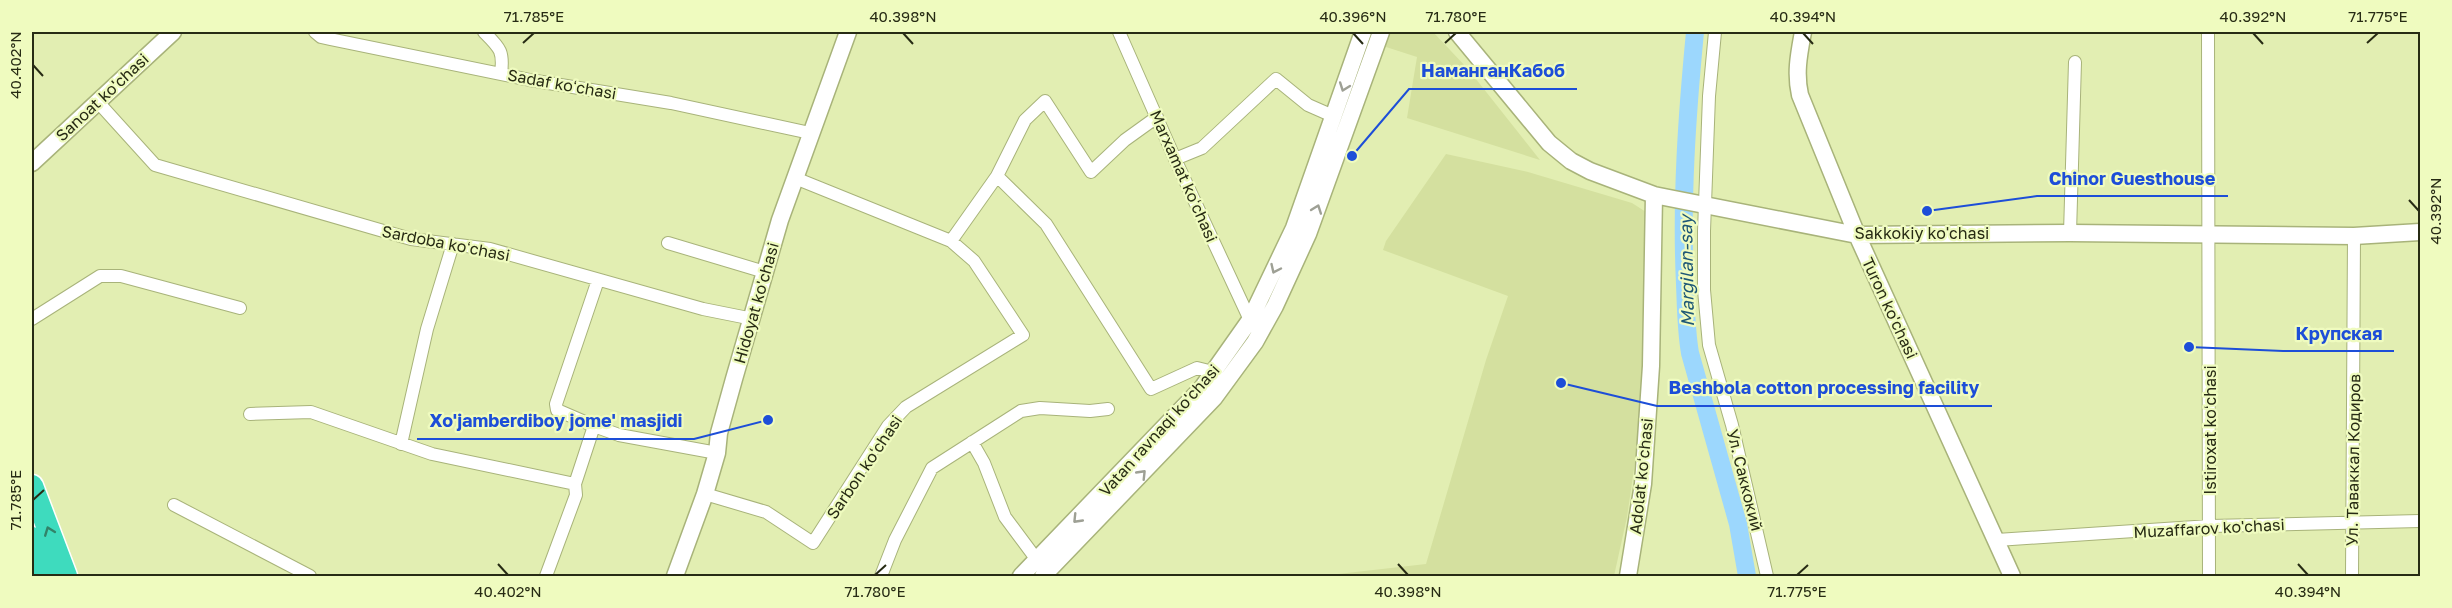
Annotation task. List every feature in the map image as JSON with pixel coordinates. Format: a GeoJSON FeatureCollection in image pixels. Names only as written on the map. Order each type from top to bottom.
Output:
{"type":"FeatureCollection","features":[{"type":"Feature","properties":{"kind":"highway"},"geometry":{"type":"LineString","coordinates":[[32,486],[66,576]]}},
{"type":"Feature","properties":{"kind":"highway"},"geometry":{"type":"LineString","coordinates":[[32,538],[46,576]]}},
{"type":"Feature","properties":{"kind":"street","name":"Sanoat ko'chasi"},"geometry":{"type":"LineString","coordinates":[[32,163],[173,32]]}},
{"type":"Feature","properties":{"kind":"street","name":"Sadaf koʻchasi"},"geometry":{"type":"LineString","coordinates":[[315,32],[321,37],[501,74],[671,103],[810,133]]}},
{"type":"Feature","properties":{"kind":"street"},"geometry":{"type":"LineString","coordinates":[[484,32],[501,50],[503,57],[501,74]]}},
{"type":"Feature","properties":{"kind":"street","name":"Hidoyat ko'chasi"},"geometry":{"type":"LineString","coordinates":[[675,576],[705,494],[717,453],[725,412],[765,272],[810,133],[848,32]]}},
{"type":"Feature","properties":{"kind":"street","name":"Marxamat koʻchasi"},"geometry":{"type":"LineString","coordinates":[[1119,32],[1250,320]]}},
{"type":"Feature","properties":{"kind":"street","name":"Vatan ravnaqi ko'chasi"},"geometry":{"type":"LineString","coordinates":[[1041,572],[1214,372],[1250,320],[1294,228],[1364,32]]}},
{"type":"Feature","properties":{"kind":"street","name":"Vatan ravnaqi ko'chasi"},"geometry":{"type":"LineString","coordinates":[[1021,576],[1041,572],[1192,421],[1214,398],[1255,342],[1308,234],[1381,32]]}},
{"type":"Feature","properties":{"kind":"street","name":"Sakkokiy ko'chasi"},"geometry":{"type":"LineString","coordinates":[[1457,32],[1549,143],[1571,161],[1590,171],[1654,195],[1857,235],[2070,233],[2354,236],[2421,232]]}},
{"type":"Feature","properties":{"kind":"street","name":"Ул. Саккокий"},"geometry":{"type":"LineString","coordinates":[[1715,32],[1709,96],[1705,205],[1704,290],[1709,345],[1732,425],[1767,576]]}},
{"type":"Feature","properties":{"kind":"street","name":"Turon ko'chasi"},"geometry":{"type":"LineString","coordinates":[[1803,32],[1797,66],[1800,95],[1857,235],[2012,576]]}},
{"type":"Feature","properties":{"kind":"street","name":"Istiroxat koʻchasi"},"geometry":{"type":"LineString","coordinates":[[2208,32],[2210,576]]}},
{"type":"Feature","properties":{"kind":"street"},"geometry":{"type":"LineString","coordinates":[[2070,233],[2075,62]]}},
{"type":"Feature","properties":{"kind":"street"},"geometry":{"type":"LineString","coordinates":[[1175,159],[1202,148],[1276,79],[1308,105],[1333,116]]}},
{"type":"Feature","properties":{"kind":"street","name":"Sardoba koʻchasi"},"geometry":{"type":"LineString","coordinates":[[97,101],[155,165],[411,239],[490,249],[703,309],[753,319]]}},
{"type":"Feature","properties":{"kind":"street"},"geometry":{"type":"LineString","coordinates":[[795,178],[951,241],[997,176],[1025,120],[1045,101],[1091,172],[1125,140],[1156,117]]}},
{"type":"Feature","properties":{"kind":"street"},"geometry":{"type":"LineString","coordinates":[[997,176],[1046,224],[1151,389],[1197,368],[1214,372]]}},
{"type":"Feature","properties":{"kind":"street","name":"Adolat koʻchasi"},"geometry":{"type":"LineString","coordinates":[[1628,576],[1642,484],[1650,378],[1654,195]]}},
{"type":"Feature","properties":{"kind":"street","name":"Ул. Таваккал Кодиров"},"geometry":{"type":"LineString","coordinates":[[2352,576],[2354,236]]}},
{"type":"Feature","properties":{"kind":"street","name":"Sarbon koʻchasi"},"geometry":{"type":"LineString","coordinates":[[705,494],[766,512],[813,543],[888,426],[906,407],[1023,335],[974,261],[951,241]]}},
{"type":"Feature","properties":{"kind":"street"},"geometry":{"type":"LineString","coordinates":[[668,243],[765,272]]}},
{"type":"Feature","properties":{"kind":"street"},"geometry":{"type":"LineString","coordinates":[[401,444],[427,329],[453,244]]}},
{"type":"Feature","properties":{"kind":"street"},"geometry":{"type":"LineString","coordinates":[[32,319],[100,276],[121,276],[240,308]]}},
{"type":"Feature","properties":{"kind":"street"},"geometry":{"type":"LineString","coordinates":[[598,280],[556,404],[557,410],[562,414],[619,435],[717,453]]}},
{"type":"Feature","properties":{"kind":"street"},"geometry":{"type":"LineString","coordinates":[[881,576],[891,548],[932,468],[1021,411],[1040,408],[1090,411],[1108,409]]}},
{"type":"Feature","properties":{"kind":"street"},"geometry":{"type":"LineString","coordinates":[[249,414],[311,412],[432,454],[575,484]]}},
{"type":"Feature","properties":{"kind":"street"},"geometry":{"type":"LineString","coordinates":[[546,576],[576,495],[575,484],[594,426]]}},
{"type":"Feature","properties":{"kind":"street"},"geometry":{"type":"LineString","coordinates":[[972,442],[984,463],[1005,517],[1041,572]]}},
{"type":"Feature","properties":{"kind":"street"},"geometry":{"type":"LineString","coordinates":[[174,505],[310,576]]}},
{"type":"Feature","properties":{"kind":"street","name":"Muzaffarov ko'chasi"},"geometry":{"type":"LineString","coordinates":[[1997,540],[2210,526],[2421,521]]}},
{"type":"Feature","properties":{"kind":"shaded area"},"geometry":{"type":"Polygon","coordinates":[[[1387,32],[1433,32],[1468,69],[1540,160],[1407,118],[1417,57],[1383,46],[1387,32]]]}},
{"type":"Feature","properties":{"kind":"shaded area"},"geometry":{"type":"Polygon","coordinates":[[[1446,154],[1528,172],[1632,203],[1646,212],[1643,407],[1627,517],[1614,576],[1340,576],[1338,574],[1426,564],[1486,360],[1508,296],[1383,250],[1386,241],[1446,154]]]}},
{"type":"Feature","properties":{"kind":"waterway","name":"Margilan-say"},"geometry":{"type":"LineString","coordinates":[[1695,32],[1684,189],[1688,336],[1690,353],[1738,524],[1747,576]]}},
{"type":"Feature","properties":{"kind":"place","name":"НаманганКабоб"},"geometry":{"type":"Point","coordinates":[1352,156]}},
{"type":"Feature","properties":{"kind":"place","name":"Chinor Guesthouse"},"geometry":{"type":"Point","coordinates":[1927,211]}},
{"type":"Feature","properties":{"kind":"place","name":"Крупская"},"geometry":{"type":"Point","coordinates":[2189,347]}},
{"type":"Feature","properties":{"kind":"place","name":"Beshbola cotton processing facility"},"geometry":{"type":"Point","coordinates":[1561,383]}},
{"type":"Feature","properties":{"kind":"place","name":"Xo'jamberdiboy jome' masjidi"},"geometry":{"type":"Point","coordinates":[768,420]}}]}
